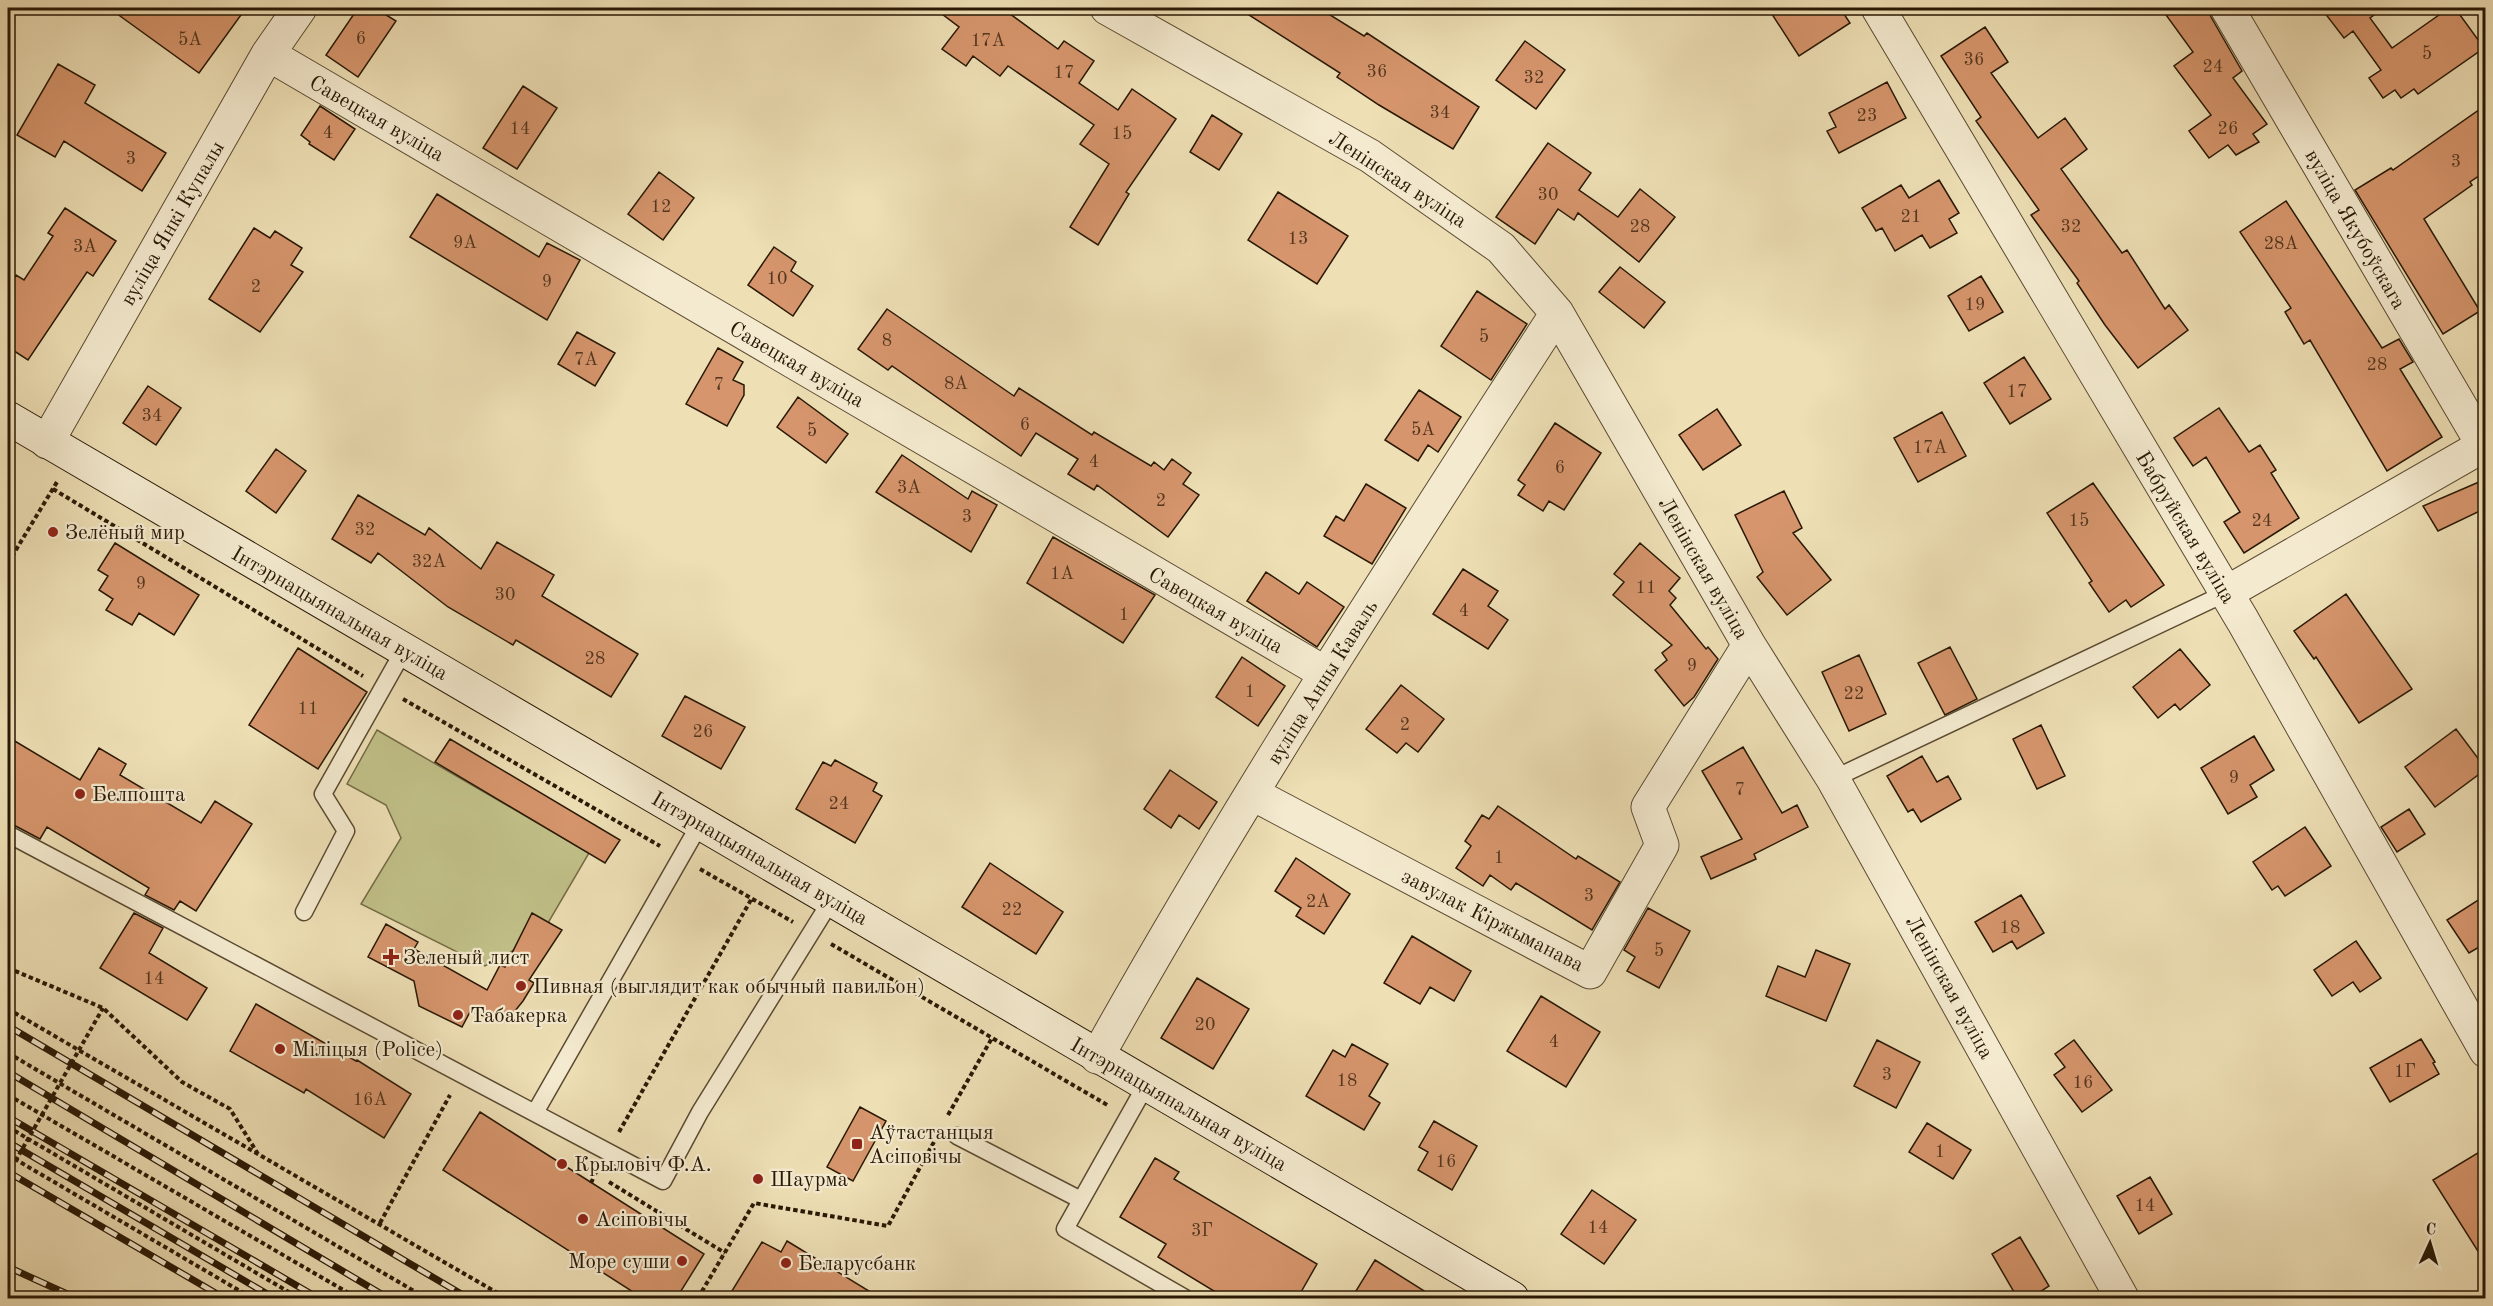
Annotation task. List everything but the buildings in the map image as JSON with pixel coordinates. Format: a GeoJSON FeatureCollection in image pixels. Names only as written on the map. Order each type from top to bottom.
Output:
{"type":"FeatureCollection","features":[{"type":"Feature","properties":{"kind":"street","name":"вуліца Янкі Купалы"},"geometry":{"type":"LineString","coordinates":[[47,442],[268,54],[300,8]]}},
{"type":"Feature","properties":{"kind":"street","name":"Ленінская вуліца"},"geometry":{"type":"LineString","coordinates":[[1107,8],[1370,156],[1501,248],[1557,313],[1749,645],[1833,779],[2122,1299]]}},
{"type":"Feature","properties":{"kind":"street","name":"Бабруйская вуліца"},"geometry":{"type":"LineString","coordinates":[[1878,8],[2226,593],[2486,1051]]}},
{"type":"Feature","properties":{"kind":"street","name":"вуліца Якубоўскага"},"geometry":{"type":"LineString","coordinates":[[2227,8],[2484,446]]}},
{"type":"Feature","properties":{"kind":"street","name":"Савецкая вуліца"},"geometry":{"type":"LineString","coordinates":[[268,54],[1325,673]]}},
{"type":"Feature","properties":{"kind":"street","name":"вуліца Анны Каваль"},"geometry":{"type":"LineString","coordinates":[[1097,1058],[1172,922],[1253,794],[1325,673],[1557,313]]}},
{"type":"Feature","properties":{"kind":"street","name":"Інтэрнацыянальная вуліца"},"geometry":{"type":"LineString","coordinates":[[8,418],[832,899],[1500,1295]]}},
{"type":"Feature","properties":{"kind":"street"},"geometry":{"type":"LineString","coordinates":[[2226,593],[2484,446]]}},
{"type":"Feature","properties":{"kind":"street","name":"завулак Кіржыманава"},"geometry":{"type":"LineString","coordinates":[[1253,794],[1590,972],[1662,844],[1648,807],[1749,645]]}},
{"type":"Feature","properties":{"kind":"lane"},"geometry":{"type":"LineString","coordinates":[[1833,779],[2226,593]]}},
{"type":"Feature","properties":{"kind":"lane"},"geometry":{"type":"LineString","coordinates":[[304,912],[346,831],[323,794],[404,650]]}},
{"type":"Feature","properties":{"kind":"lane"},"geometry":{"type":"LineString","coordinates":[[536,1111],[701,822]]}},
{"type":"Feature","properties":{"kind":"lane"},"geometry":{"type":"LineString","coordinates":[[8,834],[536,1111],[663,1181],[700,1112],[832,899]]}},
{"type":"Feature","properties":{"kind":"lane"},"geometry":{"type":"LineString","coordinates":[[1146,1085],[1065,1229],[1185,1299]]}},
{"type":"Feature","properties":{"kind":"lane"},"geometry":{"type":"LineString","coordinates":[[957,1136],[1081,1200]]}},
{"type":"Feature","properties":{"kind":"path"},"geometry":{"type":"LineString","coordinates":[[53,489],[383,688],[752,898],[1128,1117]]}},
{"type":"Feature","properties":{"kind":"path"},"geometry":{"type":"LineString","coordinates":[[591,1183],[752,898]]}},
{"type":"Feature","properties":{"kind":"path"},"geometry":{"type":"LineString","coordinates":[[8,968],[103,1008],[182,1082],[230,1109],[259,1155]]}},
{"type":"Feature","properties":{"kind":"path"},"geometry":{"type":"LineString","coordinates":[[8,1174],[103,1008]]}},
{"type":"Feature","properties":{"kind":"path"},"geometry":{"type":"LineString","coordinates":[[8,1009],[380,1223],[506,1299]]}},
{"type":"Feature","properties":{"kind":"path"},"geometry":{"type":"LineString","coordinates":[[945,1121],[992,1038]]}},
{"type":"Feature","properties":{"kind":"path"},"geometry":{"type":"LineString","coordinates":[[8,1053],[426,1299]]}},
{"type":"Feature","properties":{"kind":"path"},"geometry":{"type":"LineString","coordinates":[[380,1223],[463,1073]]}},
{"type":"Feature","properties":{"kind":"path"},"geometry":{"type":"LineString","coordinates":[[8,1095],[357,1299]]}},
{"type":"Feature","properties":{"kind":"path"},"geometry":{"type":"LineString","coordinates":[[8,1127],[299,1299]]}},
{"type":"Feature","properties":{"kind":"path"},"geometry":{"type":"LineString","coordinates":[[698,1299],[754,1203],[888,1226],[939,1132]]}},
{"type":"Feature","properties":{"kind":"path"},"geometry":{"type":"LineString","coordinates":[[8,1155],[252,1299]]}},
{"type":"Feature","properties":{"kind":"shaded area"},"geometry":{"type":"Polygon","coordinates":[[[377,730],[589,853],[548,923],[514,950],[485,966],[361,904],[401,838],[386,805],[347,784],[377,730]]]}},
{"type":"Feature","properties":{"kind":"railway"},"geometry":{"type":"LineString","coordinates":[[8,1026],[468,1298]]}},
{"type":"Feature","properties":{"kind":"railway"},"geometry":{"type":"LineString","coordinates":[[8,1072],[388,1298]]}},
{"type":"Feature","properties":{"kind":"railway"},"geometry":{"type":"LineString","coordinates":[[8,1117],[318,1298]]}},
{"type":"Feature","properties":{"kind":"railway"},"geometry":{"type":"LineString","coordinates":[[8,1142],[274,1298]]}},
{"type":"Feature","properties":{"kind":"railway"},"geometry":{"type":"LineString","coordinates":[[8,1172],[224,1298]]}},
{"type":"Feature","properties":{"kind":"railway"},"geometry":{"type":"LineString","coordinates":[[8,1267],[76,1298]]}},
{"type":"Feature","properties":{"kind":"place","name":"Зелёный мир"},"geometry":{"type":"Point","coordinates":[53,532]}},
{"type":"Feature","properties":{"kind":"place","name":"Белпошта"},"geometry":{"type":"Point","coordinates":[80,794]}},
{"type":"Feature","properties":{"kind":"place","name":"Зеленый лист"},"geometry":{"type":"Point","coordinates":[391,957]}},
{"type":"Feature","properties":{"kind":"place","name":"Пивная (выглядит как обычный павильон)"},"geometry":{"type":"Point","coordinates":[521,986]}},
{"type":"Feature","properties":{"kind":"place","name":"Табакерка"},"geometry":{"type":"Point","coordinates":[458,1015]}},
{"type":"Feature","properties":{"kind":"place","name":"Міліцыя (Police)"},"geometry":{"type":"Point","coordinates":[280,1049]}},
{"type":"Feature","properties":{"kind":"place","name":"Аўтастанцыя Асіповічы"},"geometry":{"type":"Point","coordinates":[857,1144]}},
{"type":"Feature","properties":{"kind":"place","name":"Крыловіч Ф.А."},"geometry":{"type":"Point","coordinates":[562,1164]}},
{"type":"Feature","properties":{"kind":"place","name":"Шаурма"},"geometry":{"type":"Point","coordinates":[758,1179]}},
{"type":"Feature","properties":{"kind":"place","name":"Асіповічы"},"geometry":{"type":"Point","coordinates":[583,1219]}},
{"type":"Feature","properties":{"kind":"place","name":"Море суши"},"geometry":{"type":"Point","coordinates":[682,1261]}},
{"type":"Feature","properties":{"kind":"place","name":"Беларусбанк"},"geometry":{"type":"Point","coordinates":[786,1263]}}]}
